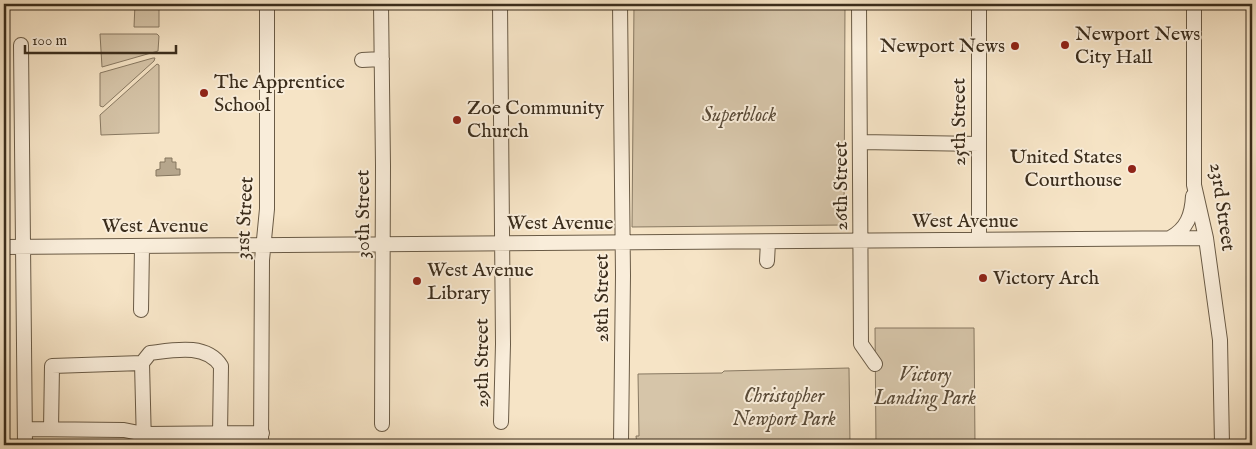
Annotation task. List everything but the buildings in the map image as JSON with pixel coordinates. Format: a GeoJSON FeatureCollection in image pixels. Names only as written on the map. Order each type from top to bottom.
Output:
{"type":"FeatureCollection","features":[{"type":"Feature","properties":{"kind":"street","name":"31st Street"},"geometry":{"type":"LineString","coordinates":[[262,439],[263,246],[268,209],[267,4]]}},
{"type":"Feature","properties":{"kind":"street","name":"30th Street"},"geometry":{"type":"LineString","coordinates":[[381,4],[382,424]]}},
{"type":"Feature","properties":{"kind":"street","name":"29th Street"},"geometry":{"type":"LineString","coordinates":[[500,4],[502,422]]}},
{"type":"Feature","properties":{"kind":"street","name":"28th Street"},"geometry":{"type":"LineString","coordinates":[[620,4],[621,442]]}},
{"type":"Feature","properties":{"kind":"street","name":"26th Street"},"geometry":{"type":"LineString","coordinates":[[859,4],[861,344],[874,364]]}},
{"type":"Feature","properties":{"kind":"street","name":"25th Street"},"geometry":{"type":"LineString","coordinates":[[979,4],[979,240]]}},
{"type":"Feature","properties":{"kind":"street","name":"23rd Street"},"geometry":{"type":"LineString","coordinates":[[1194,4],[1194,185],[1206,238],[1220,340],[1222,445]]}},
{"type":"Feature","properties":{"kind":"street"},"geometry":{"type":"LineString","coordinates":[[21,46],[25,445]]}},
{"type":"Feature","properties":{"kind":"street"},"geometry":{"type":"LineString","coordinates":[[362,60],[382,59]]}},
{"type":"Feature","properties":{"kind":"street"},"geometry":{"type":"LineString","coordinates":[[861,142],[979,144]]}},
{"type":"Feature","properties":{"kind":"street"},"geometry":{"type":"LineString","coordinates":[[1170,238],[1180,233],[1185,227],[1193,208],[1194,185]]}},
{"type":"Feature","properties":{"kind":"street","name":"West Avenue"},"geometry":{"type":"LineString","coordinates":[[4,247],[1206,238]]}},
{"type":"Feature","properties":{"kind":"street"},"geometry":{"type":"LineString","coordinates":[[767,260],[768,242]]}},
{"type":"Feature","properties":{"kind":"street"},"geometry":{"type":"LineString","coordinates":[[141,310],[142,247]]}},
{"type":"Feature","properties":{"kind":"street"},"geometry":{"type":"LineString","coordinates":[[144,440],[142,363],[150,353],[176,349],[204,351],[216,358],[221,366],[220,434]]}},
{"type":"Feature","properties":{"kind":"street"},"geometry":{"type":"LineString","coordinates":[[51,429],[52,366],[142,363]]}},
{"type":"Feature","properties":{"kind":"street"},"geometry":{"type":"LineString","coordinates":[[25,429],[124,430],[144,440],[220,434],[262,439]]}},
{"type":"Feature","properties":{"kind":"green space"},"geometry":{"type":"Polygon","coordinates":[[[135,4],[159,4],[159,27],[134,27],[135,4]]]}},
{"type":"Feature","properties":{"kind":"green space","name":"Superblock"},"geometry":{"type":"Polygon","coordinates":[[[634,4],[845,4],[844,225],[632,227],[634,4]]]}},
{"type":"Feature","properties":{"kind":"green space"},"geometry":{"type":"Polygon","coordinates":[[[100,34],[157,34],[159,36],[158,51],[102,67],[100,34]]]}},
{"type":"Feature","properties":{"kind":"green space"},"geometry":{"type":"Polygon","coordinates":[[[155,58],[154,61],[103,107],[100,106],[100,73],[155,58]]]}},
{"type":"Feature","properties":{"kind":"green space"},"geometry":{"type":"Polygon","coordinates":[[[157,64],[159,65],[159,133],[101,135],[100,115],[157,64]]]}},
{"type":"Feature","properties":{"kind":"green space","name":"Victory Landing Park"},"geometry":{"type":"Polygon","coordinates":[[[875,328],[974,328],[975,445],[876,445],[875,328]]]}},
{"type":"Feature","properties":{"kind":"green space","name":"Christopher Newport Park"},"geometry":{"type":"Polygon","coordinates":[[[849,368],[850,445],[637,445],[636,436],[639,436],[638,374],[849,368]]]}},
{"type":"Feature","properties":{"kind":"shaded area"},"geometry":{"type":"Polygon","coordinates":[[[165,158],[172,158],[172,162],[176,162],[176,169],[180,169],[180,175],[156,176],[156,170],[160,169],[160,162],[165,162],[165,158]]]}},
{"type":"Feature","properties":{"kind":"place","name":"Newport News City Hall"},"geometry":{"type":"Point","coordinates":[1065,45]}},
{"type":"Feature","properties":{"kind":"place","name":"Newport News"},"geometry":{"type":"Point","coordinates":[1015,46]}},
{"type":"Feature","properties":{"kind":"place","name":"The Apprentice School"},"geometry":{"type":"Point","coordinates":[204,93]}},
{"type":"Feature","properties":{"kind":"place","name":"Zoe Community Church"},"geometry":{"type":"Point","coordinates":[457,120]}},
{"type":"Feature","properties":{"kind":"place","name":"United States Courthouse"},"geometry":{"type":"Point","coordinates":[1132,169]}},
{"type":"Feature","properties":{"kind":"place","name":"Victory Arch"},"geometry":{"type":"Point","coordinates":[983,278]}},
{"type":"Feature","properties":{"kind":"place","name":"West Avenue Library"},"geometry":{"type":"Point","coordinates":[417,281]}}]}
